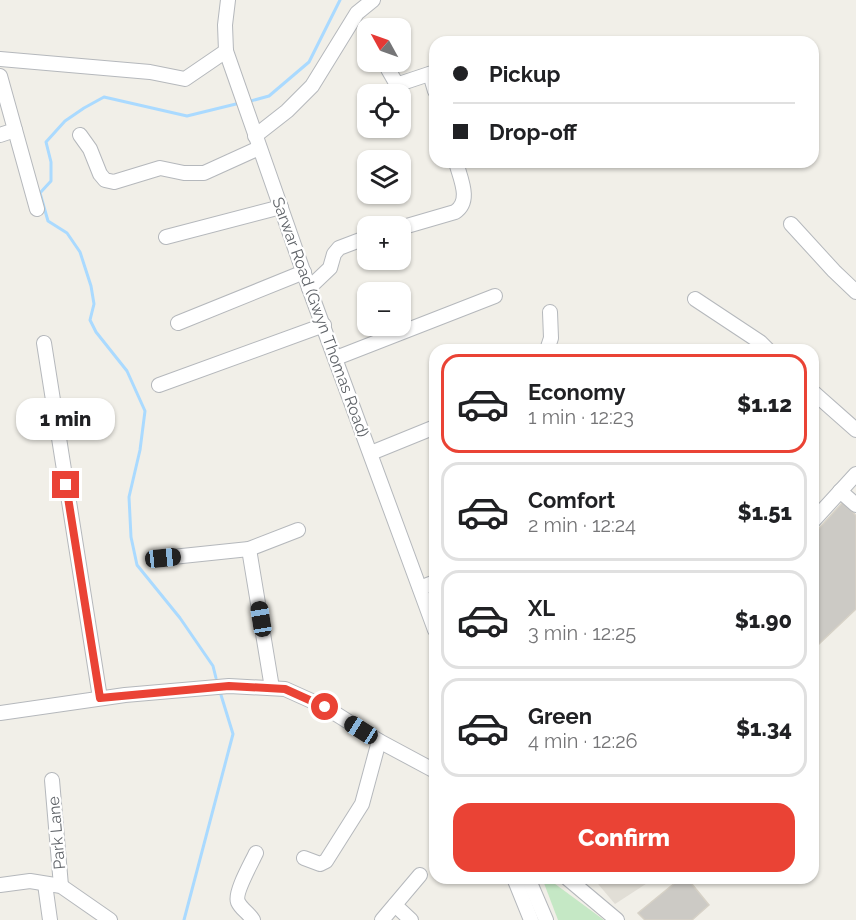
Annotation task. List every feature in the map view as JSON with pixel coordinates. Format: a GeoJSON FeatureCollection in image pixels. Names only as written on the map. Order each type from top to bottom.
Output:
{"type":"FeatureCollection","features":[{"type":"Feature","properties":{"kind":"street","name":"Sarwar Road (Gwyn Thomas Road)"},"geometry":{"type":"LineString","coordinates":[[228,0],[225,25],[226,51],[309,288],[429,613]]}},
{"type":"Feature","properties":{"kind":"street"},"geometry":{"type":"LineString","coordinates":[[80,135],[90,149],[100,174],[105,180],[114,182],[160,168],[204,173],[257,142],[312,86],[357,13],[372,0]]}},
{"type":"Feature","properties":{"kind":"street"},"geometry":{"type":"LineString","coordinates":[[0,59],[150,72],[185,78],[226,51]]}},
{"type":"Feature","properties":{"kind":"street"},"geometry":{"type":"LineString","coordinates":[[390,72],[396,83],[429,74]]}},
{"type":"Feature","properties":{"kind":"street"},"geometry":{"type":"LineString","coordinates":[[0,76],[38,209]]}},
{"type":"Feature","properties":{"kind":"street"},"geometry":{"type":"LineString","coordinates":[[0,135],[15,130]]}},
{"type":"Feature","properties":{"kind":"street"},"geometry":{"type":"LineString","coordinates":[[411,225],[455,212],[461,208],[464,202],[464,192],[458,168]]}},
{"type":"Feature","properties":{"kind":"street"},"geometry":{"type":"LineString","coordinates":[[166,237],[281,207]]}},
{"type":"Feature","properties":{"kind":"street"},"geometry":{"type":"LineString","coordinates":[[791,224],[834,272],[856,292]]}},
{"type":"Feature","properties":{"kind":"street"},"geometry":{"type":"LineString","coordinates":[[309,288],[330,268],[334,254],[339,248],[357,241]]}},
{"type":"Feature","properties":{"kind":"street"},"geometry":{"type":"LineString","coordinates":[[178,323],[304,272]]}},
{"type":"Feature","properties":{"kind":"street"},"geometry":{"type":"LineString","coordinates":[[336,358],[495,296]]}},
{"type":"Feature","properties":{"kind":"street"},"geometry":{"type":"LineString","coordinates":[[695,299],[762,344]]}},
{"type":"Feature","properties":{"kind":"street"},"geometry":{"type":"LineString","coordinates":[[549,344],[551,338],[550,312]]}},
{"type":"Feature","properties":{"kind":"street"},"geometry":{"type":"LineString","coordinates":[[159,385],[324,324]]}},
{"type":"Feature","properties":{"kind":"street"},"geometry":{"type":"LineString","coordinates":[[44,343],[100,698]]}},
{"type":"Feature","properties":{"kind":"street"},"geometry":{"type":"LineString","coordinates":[[819,397],[856,430]]}},
{"type":"Feature","properties":{"kind":"street"},"geometry":{"type":"LineString","coordinates":[[371,453],[429,430]]}},
{"type":"Feature","properties":{"kind":"street"},"geometry":{"type":"LineString","coordinates":[[819,512],[856,474]]}},
{"type":"Feature","properties":{"kind":"street"},"geometry":{"type":"LineString","coordinates":[[840,491],[856,505]]}},
{"type":"Feature","properties":{"kind":"street"},"geometry":{"type":"LineString","coordinates":[[163,558],[249,549],[298,531]]}},
{"type":"Feature","properties":{"kind":"street"},"geometry":{"type":"LineString","coordinates":[[249,549],[272,688]]}},
{"type":"Feature","properties":{"kind":"street"},"geometry":{"type":"LineString","coordinates":[[420,588],[429,584]]}},
{"type":"Feature","properties":{"kind":"street"},"geometry":{"type":"LineString","coordinates":[[0,713],[100,698],[229,686],[285,689],[306,697],[429,768]]}},
{"type":"Feature","properties":{"kind":"street"},"geometry":{"type":"LineString","coordinates":[[304,858],[320,864],[326,861],[362,804],[380,741]]}},
{"type":"Feature","properties":{"kind":"street","name":"Park Lane"},"geometry":{"type":"LineString","coordinates":[[52,780],[61,886]]}},
{"type":"Feature","properties":{"kind":"street"},"geometry":{"type":"LineString","coordinates":[[253,920],[238,903],[236,895],[256,853]]}},
{"type":"Feature","properties":{"kind":"street"},"geometry":{"type":"LineString","coordinates":[[382,920],[420,875]]}},
{"type":"Feature","properties":{"kind":"street"},"geometry":{"type":"LineString","coordinates":[[0,885],[30,881],[61,886],[110,920]]}},
{"type":"Feature","properties":{"kind":"street"},"geometry":{"type":"LineString","coordinates":[[45,884],[50,920]]}},
{"type":"Feature","properties":{"kind":"street"},"geometry":{"type":"LineString","coordinates":[[516,884],[531,920]]}},
{"type":"Feature","properties":{"kind":"street"},"geometry":{"type":"LineString","coordinates":[[531,884],[546,920]]}},
{"type":"Feature","properties":{"kind":"street"},"geometry":{"type":"LineString","coordinates":[[574,884],[617,920]]}},
{"type":"Feature","properties":{"kind":"street"},"geometry":{"type":"LineString","coordinates":[[395,905],[411,920]]}},
{"type":"Feature","properties":{"kind":"shaded area"},"geometry":{"type":"Polygon","coordinates":[[[598,884],[646,884],[615,904],[598,884]]]}},
{"type":"Feature","properties":{"kind":"green space"},"geometry":{"type":"Polygon","coordinates":[[[544,884],[555,884],[604,920],[558,920],[544,884]]]}},
{"type":"Feature","properties":{"kind":"building"},"geometry":{"type":"Polygon","coordinates":[[[844,501],[856,516],[856,609],[819,644],[819,528],[844,501]]]}},
{"type":"Feature","properties":{"kind":"building"},"geometry":{"type":"Polygon","coordinates":[[[674,884],[692,884],[709,905],[692,920],[645,920],[638,913],[674,884]]]}},
{"type":"Feature","properties":{"kind":"waterway"},"geometry":{"type":"LineString","coordinates":[[247,102],[269,96],[309,62],[340,0]]}},
{"type":"Feature","properties":{"kind":"waterway"},"geometry":{"type":"LineString","coordinates":[[216,678],[213,666],[180,618],[137,565],[131,537],[129,497],[140,450],[145,411],[127,371],[96,332],[90,320],[94,304],[80,252],[67,233],[48,221],[40,193],[51,181],[51,162],[46,142],[65,121],[104,97],[187,116],[240,103]]}},
{"type":"Feature","properties":{"kind":"waterway"},"geometry":{"type":"LineString","coordinates":[[184,920],[233,734],[221,695]]}},
{"type":"Feature","properties":{"kind":"route"},"geometry":{"type":"LineString","coordinates":[[66,485],[100,698],[229,686],[255,687],[285,689],[325,707]]}}]}
